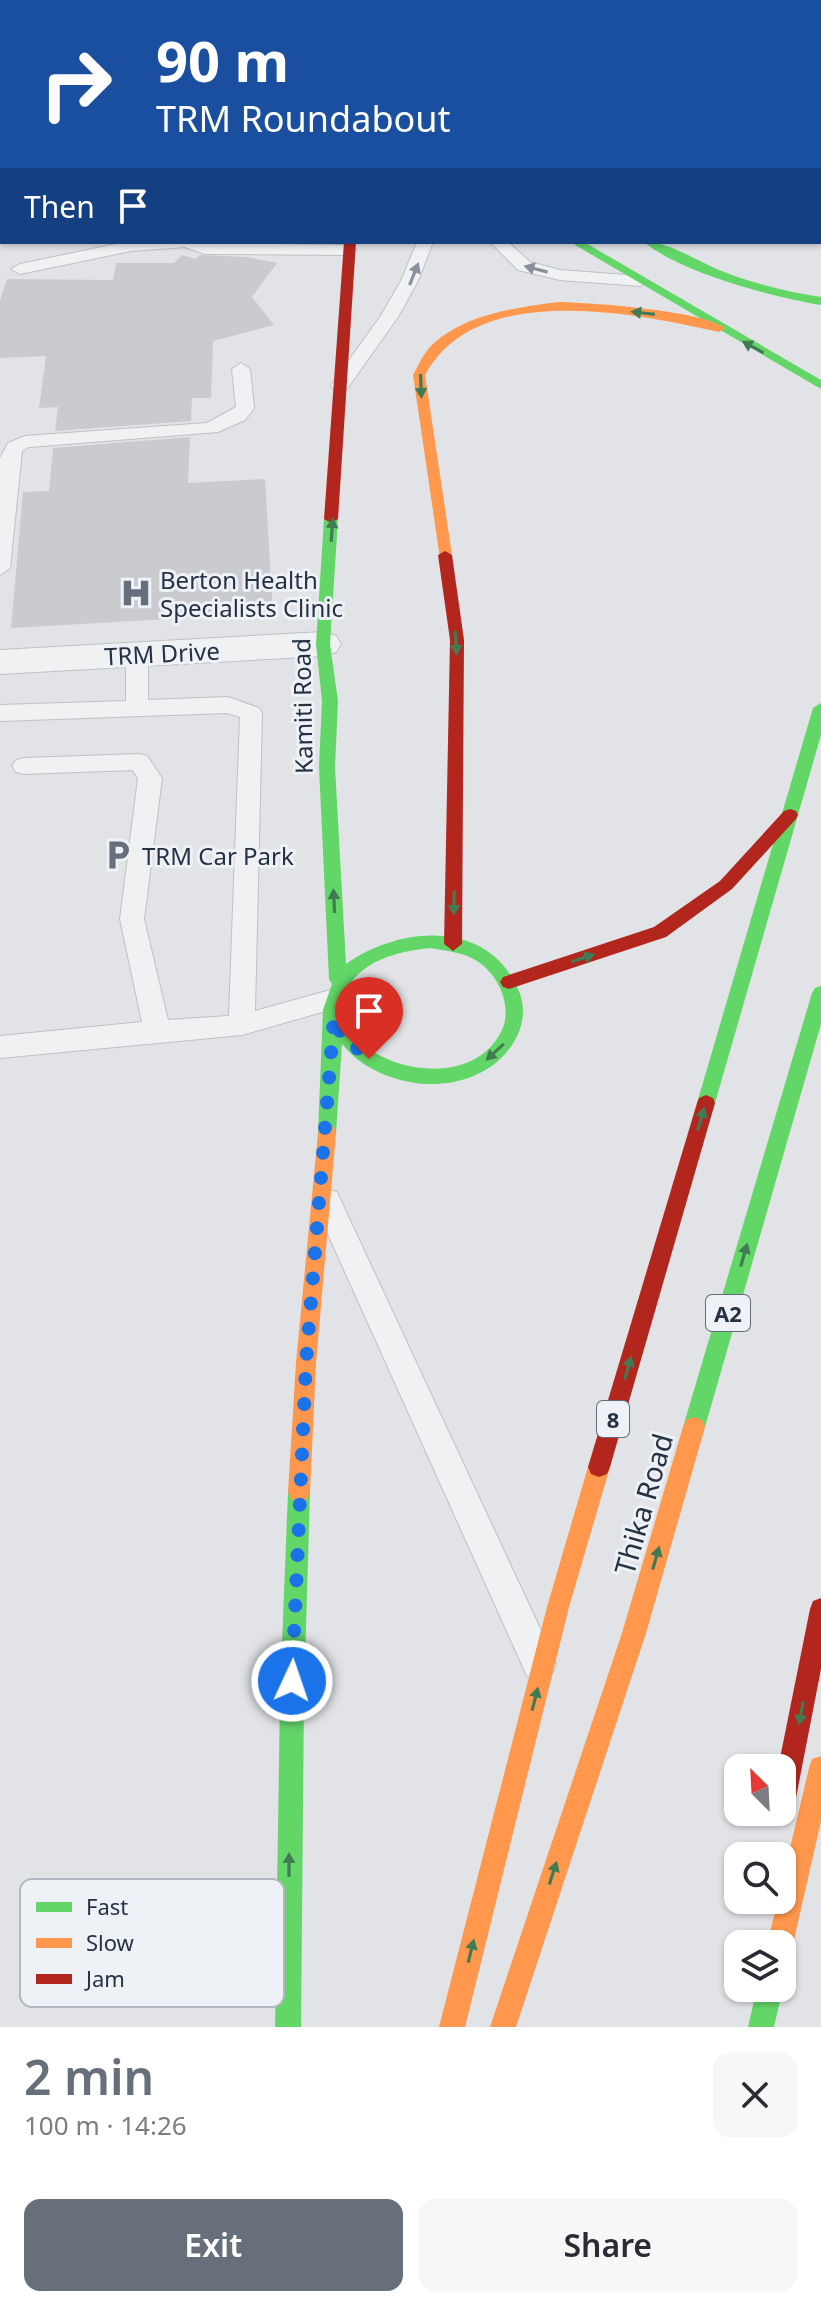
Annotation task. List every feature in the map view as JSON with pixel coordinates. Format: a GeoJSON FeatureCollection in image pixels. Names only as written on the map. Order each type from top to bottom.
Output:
{"type":"FeatureCollection","features":[{"type":"Feature","properties":{"kind":"main road"},"geometry":{"type":"LineString","coordinates":[[579,244],[821,385]]}},
{"type":"Feature","properties":{"kind":"main road"},"geometry":{"type":"LineString","coordinates":[[654,244],[702,268],[760,290],[821,301]]}},
{"type":"Feature","properties":{"kind":"main road","name":"Kamiti Road"},"geometry":{"type":"LineString","coordinates":[[335,998],[327,767],[330,701],[323,644],[350,246]]}},
{"type":"Feature","properties":{"kind":"main road"},"geometry":{"type":"LineString","coordinates":[[453,944],[457,640],[419,375],[435,349],[478,321],[530,307],[594,306],[661,315],[719,328]]}},
{"type":"Feature","properties":{"kind":"main road","name":"8"},"geometry":{"type":"LineString","coordinates":[[452,2027],[562,1592],[821,708]]}},
{"type":"Feature","properties":{"kind":"main road"},"geometry":{"type":"LineString","coordinates":[[509,982],[660,932],[726,885],[790,815]]}},
{"type":"Feature","properties":{"kind":"main road"},"geometry":{"type":"LineString","coordinates":[[288,2027],[290,1729],[306,1363],[335,998],[362,960],[385,946],[410,941],[453,944],[487,958],[509,982],[516,1012],[505,1043],[478,1066],[460,1073],[419,1077],[381,1066],[341,1034],[335,998]]}},
{"type":"Feature","properties":{"kind":"main road","name":"Thika Road"},"geometry":{"type":"LineString","coordinates":[[503,2027],[634,1633],[821,993]]}},
{"type":"Feature","properties":{"kind":"main road"},"geometry":{"type":"LineString","coordinates":[[793,1754],[821,1609]]}},
{"type":"Feature","properties":{"kind":"main road"},"geometry":{"type":"LineString","coordinates":[[783,1930],[821,1768]]}},
{"type":"Feature","properties":{"kind":"main road"},"geometry":{"type":"LineString","coordinates":[[761,2027],[767,2002]]}},
{"type":"Feature","properties":{"kind":"street","name":"TRM Drive"},"geometry":{"type":"LineString","coordinates":[[0,662],[323,644]]}},
{"type":"Feature","properties":{"kind":"lane"},"geometry":{"type":"LineString","coordinates":[[20,269],[131,246],[159,244]]}},
{"type":"Feature","properties":{"kind":"lane"},"geometry":{"type":"LineString","coordinates":[[192,244],[205,249],[350,246]]}},
{"type":"Feature","properties":{"kind":"lane"},"geometry":{"type":"LineString","coordinates":[[340,385],[385,327],[413,280],[424,244]]}},
{"type":"Feature","properties":{"kind":"lane"},"geometry":{"type":"LineString","coordinates":[[500,244],[524,266],[560,275],[640,281]]}},
{"type":"Feature","properties":{"kind":"lane"},"geometry":{"type":"LineString","coordinates":[[0,568],[10,455],[15,447],[25,442],[211,428],[226,423],[245,408],[241,369]]}},
{"type":"Feature","properties":{"kind":"lane"},"geometry":{"type":"LineString","coordinates":[[137,654],[137,708]]}},
{"type":"Feature","properties":{"kind":"lane"},"geometry":{"type":"LineString","coordinates":[[0,713],[228,705],[251,713],[242,1025]]}},
{"type":"Feature","properties":{"kind":"lane"},"geometry":{"type":"LineString","coordinates":[[24,766],[139,762],[150,778],[132,919],[157,1031]]}},
{"type":"Feature","properties":{"kind":"lane"},"geometry":{"type":"LineString","coordinates":[[0,1047],[242,1025],[335,998]]}},
{"type":"Feature","properties":{"kind":"lane"},"geometry":{"type":"LineString","coordinates":[[322,1190],[542,1670]]}},
{"type":"Feature","properties":{"kind":"building"},"geometry":{"type":"Polygon","coordinates":[[[182,255],[196,259],[200,255],[246,257],[277,263],[252,297],[274,325],[213,341],[211,398],[192,398],[191,421],[55,431],[58,407],[39,408],[46,356],[0,358],[0,301],[7,279],[113,280],[116,263],[174,263],[182,255]]]}},
{"type":"Feature","properties":{"kind":"building"},"geometry":{"type":"Polygon","coordinates":[[[190,437],[188,483],[265,479],[273,613],[11,628],[23,492],[49,491],[53,448],[190,437]]]}},
{"type":"Feature","properties":{"kind":"traffic: fast"},"geometry":{"type":"LineString","coordinates":[[579,244],[821,385]]}},
{"type":"Feature","properties":{"kind":"traffic: fast"},"geometry":{"type":"LineString","coordinates":[[654,244],[733,279],[821,301]]}},
{"type":"Feature","properties":{"kind":"traffic: fast"},"geometry":{"type":"LineString","coordinates":[[331,519],[323,644],[330,701],[327,767],[338,979]]}},
{"type":"Feature","properties":{"kind":"traffic: fast"},"geometry":{"type":"LineString","coordinates":[[706,1103],[821,708]]}},
{"type":"Feature","properties":{"kind":"traffic: fast"},"geometry":{"type":"LineString","coordinates":[[327,1133],[334,998],[351,970],[373,954],[400,944],[430,942],[458,946],[484,957],[503,974],[514,1010],[509,1035],[493,1055],[477,1067],[440,1077],[400,1072],[381,1065],[355,1047],[334,1017]]}},
{"type":"Feature","properties":{"kind":"traffic: fast"},"geometry":{"type":"LineString","coordinates":[[694,1427],[821,993]]}},
{"type":"Feature","properties":{"kind":"traffic: fast"},"geometry":{"type":"LineString","coordinates":[[288,2027],[292,1695],[299,1492]]}},
{"type":"Feature","properties":{"kind":"traffic: fast"},"geometry":{"type":"LineString","coordinates":[[761,2027],[767,2002]]}},
{"type":"Feature","properties":{"kind":"traffic: slow"},"geometry":{"type":"LineString","coordinates":[[445,555],[419,375],[438,346],[466,329],[496,317],[559,306],[624,309],[719,328]]}},
{"type":"Feature","properties":{"kind":"traffic: slow"},"geometry":{"type":"LineString","coordinates":[[299,1492],[306,1363],[327,1133]]}},
{"type":"Feature","properties":{"kind":"traffic: slow"},"geometry":{"type":"LineString","coordinates":[[503,2027],[634,1633],[694,1427]]}},
{"type":"Feature","properties":{"kind":"traffic: slow"},"geometry":{"type":"LineString","coordinates":[[452,2027],[558,1607],[599,1467]]}},
{"type":"Feature","properties":{"kind":"traffic: slow"},"geometry":{"type":"LineString","coordinates":[[783,1930],[821,1768]]}},
{"type":"Feature","properties":{"kind":"traffic: jam"},"geometry":{"type":"LineString","coordinates":[[331,519],[350,244]]}},
{"type":"Feature","properties":{"kind":"traffic: jam"},"geometry":{"type":"LineString","coordinates":[[445,555],[457,640],[453,944]]}},
{"type":"Feature","properties":{"kind":"traffic: jam"},"geometry":{"type":"LineString","coordinates":[[509,982],[660,932],[726,885],[790,815]]}},
{"type":"Feature","properties":{"kind":"traffic: jam"},"geometry":{"type":"LineString","coordinates":[[599,1467],[706,1103]]}},
{"type":"Feature","properties":{"kind":"traffic: jam"},"geometry":{"type":"LineString","coordinates":[[793,1754],[821,1609]]}},
{"type":"Feature","properties":{"kind":"place","name":"Berton Health Specialists Clinic"},"geometry":{"type":"Point","coordinates":[136,593]}},
{"type":"Feature","properties":{"kind":"place","name":"TRM Car Park"},"geometry":{"type":"Point","coordinates":[118,855]}},
{"type":"Feature","properties":{"kind":"route"},"geometry":{"type":"LineString","coordinates":[[292,1681],[306,1363],[334,1017],[341,1034],[369,1059]]}}]}
